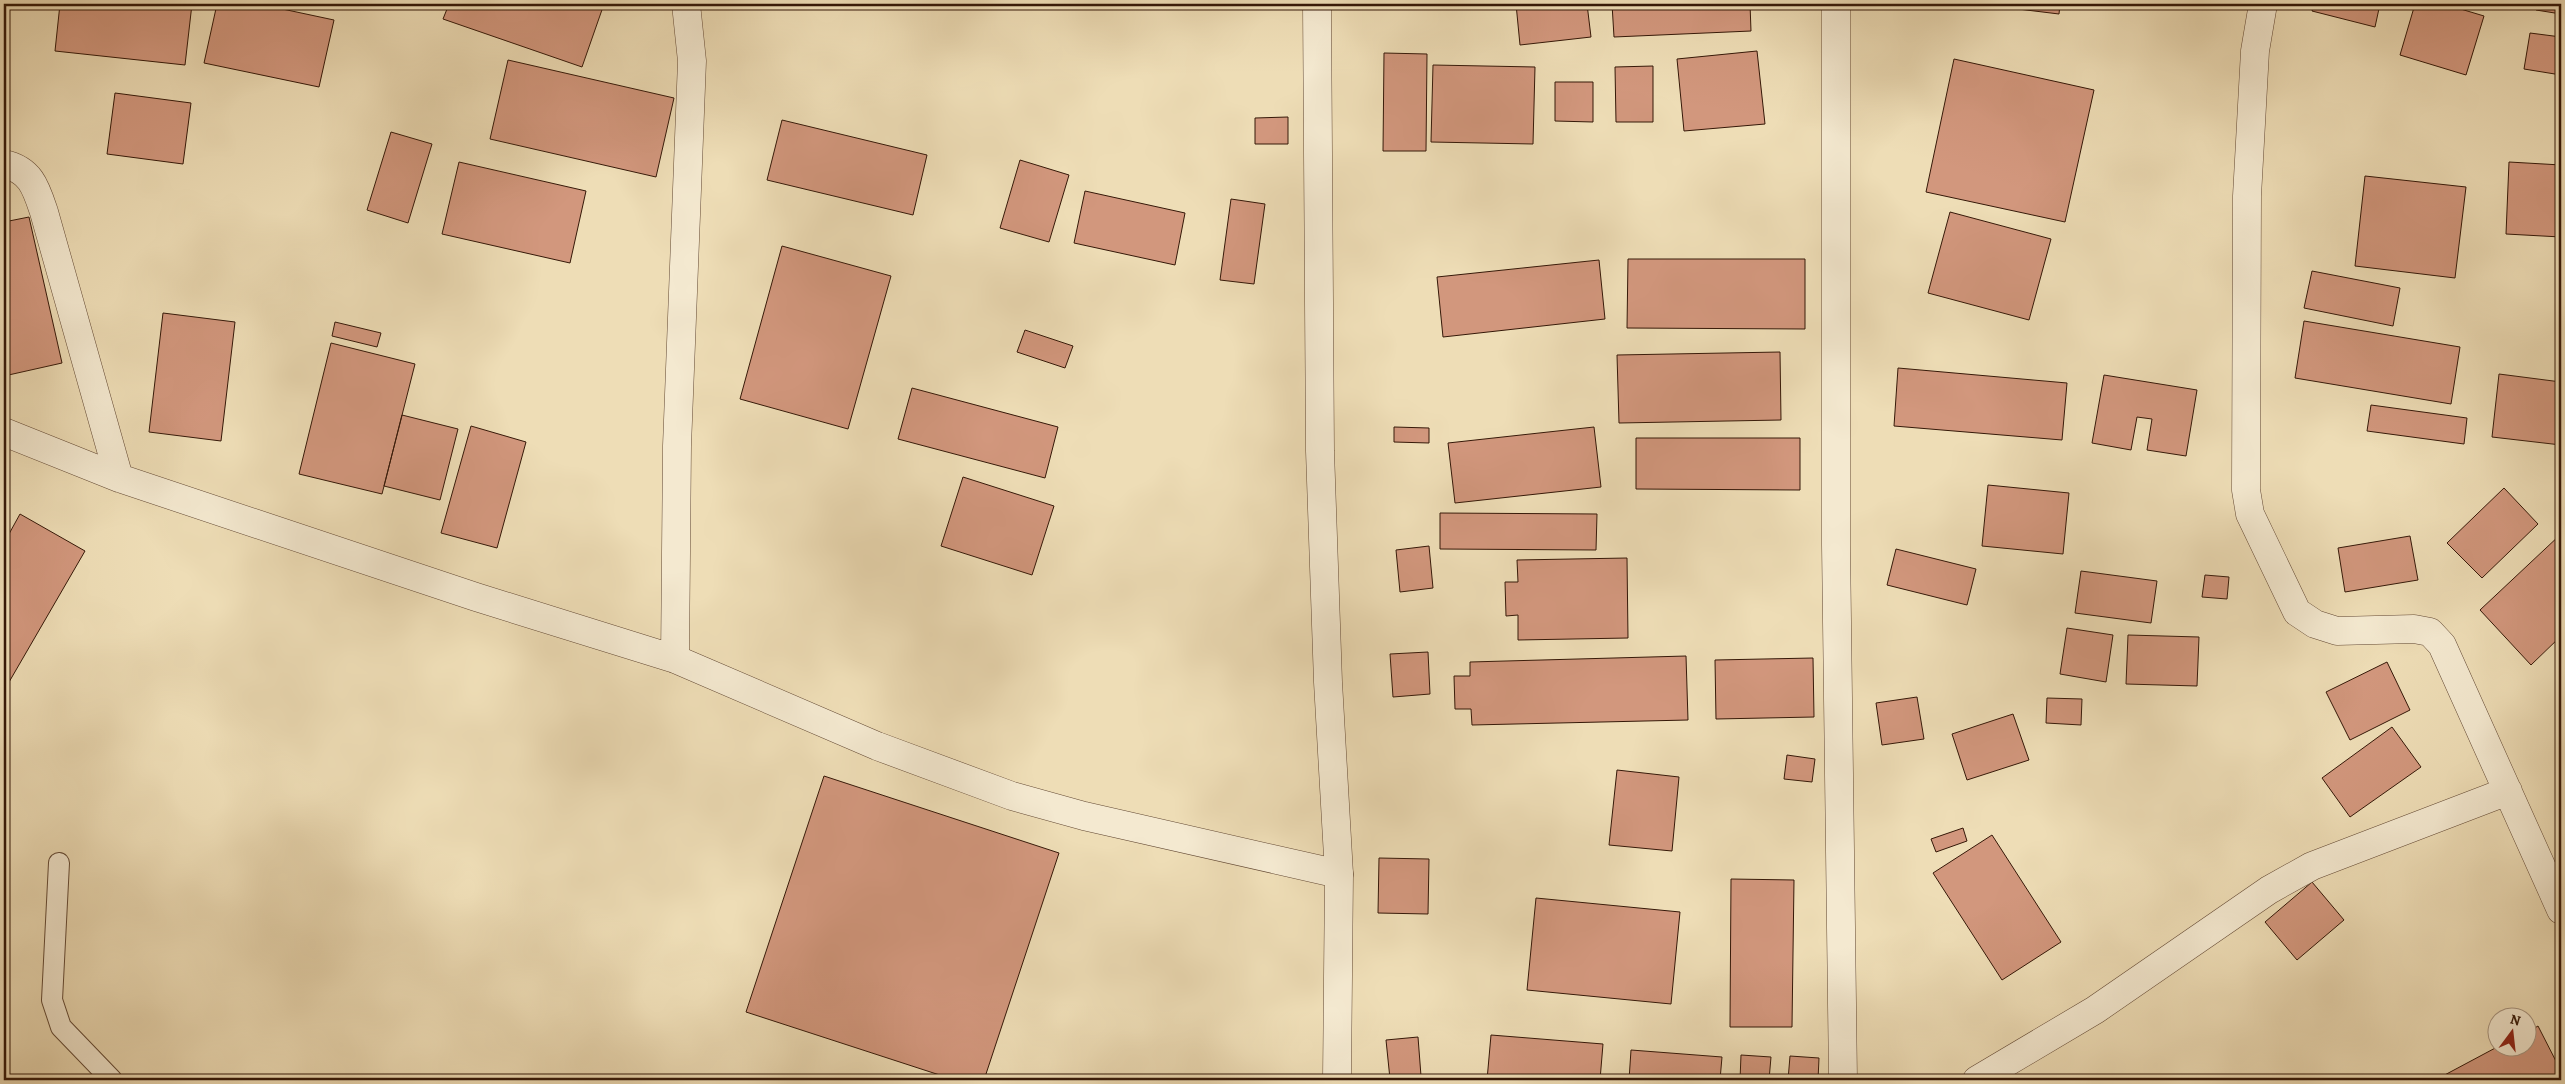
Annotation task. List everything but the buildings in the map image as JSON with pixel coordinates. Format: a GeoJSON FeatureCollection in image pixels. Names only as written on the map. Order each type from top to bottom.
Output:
{"type":"FeatureCollection","features":[{"type":"Feature","properties":{"kind":"street"},"geometry":{"type":"LineString","coordinates":[[675,659],[677,446],[692,61],[686,4]]}},
{"type":"Feature","properties":{"kind":"street"},"geometry":{"type":"LineString","coordinates":[[1317,4],[1320,451],[1328,682],[1339,874],[1337,1080]]}},
{"type":"Feature","properties":{"kind":"street"},"geometry":{"type":"LineString","coordinates":[[1836,4],[1836,545],[1843,1080]]}},
{"type":"Feature","properties":{"kind":"street"},"geometry":{"type":"LineString","coordinates":[[2264,4],[2255,52],[2247,196],[2246,490],[2250,514],[2296,612],[2315,624],[2338,631],[2414,629],[2430,632],[2442,645],[2561,910]]}},
{"type":"Feature","properties":{"kind":"street"},"geometry":{"type":"LineString","coordinates":[[4,164],[13,166],[33,181],[44,212],[119,478]]}},
{"type":"Feature","properties":{"kind":"street"},"geometry":{"type":"LineString","coordinates":[[4,432],[119,478],[476,597],[675,659],[876,746],[1012,796],[1084,816],[1339,874]]}},
{"type":"Feature","properties":{"kind":"street"},"geometry":{"type":"LineString","coordinates":[[1977,1080],[2096,1010],[2269,890],[2312,866],[2508,791]]}},
{"type":"Feature","properties":{"kind":"lane"},"geometry":{"type":"LineString","coordinates":[[59,862],[52,1000],[61,1027],[112,1080]]}}]}
